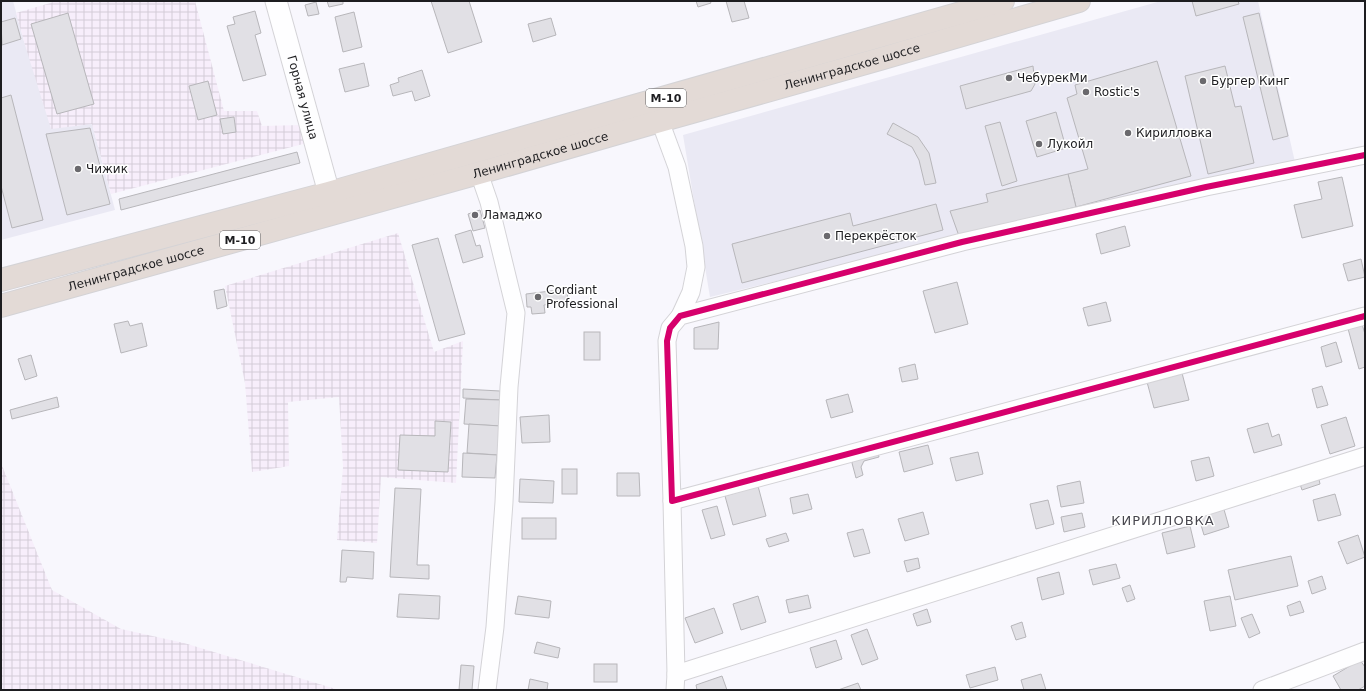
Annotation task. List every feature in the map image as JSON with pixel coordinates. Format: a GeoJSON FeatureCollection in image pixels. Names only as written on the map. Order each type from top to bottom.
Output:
{"type":"FeatureCollection","features":[{"type":"Feature","properties":{"kind":"highway","name":"Ленинградское шоссе"},"geometry":{"type":"LineString","coordinates":[[1,280],[329,193],[1003,1]]}},
{"type":"Feature","properties":{"kind":"highway","name":"Ленинградское шоссе"},"geometry":{"type":"LineString","coordinates":[[1,306],[479,173],[660,120],[859,66],[1079,1]]}},
{"type":"Feature","properties":{"kind":"street","name":"Горная улица"},"geometry":{"type":"LineString","coordinates":[[276,1],[329,193]]}},
{"type":"Feature","properties":{"kind":"street"},"geometry":{"type":"LineString","coordinates":[[660,120],[677,167],[694,246],[696,267],[691,292],[680,316],[670,328],[667,340],[676,682],[1365,456]]}},
{"type":"Feature","properties":{"kind":"street"},"geometry":{"type":"LineString","coordinates":[[680,316],[962,242],[1221,184],[1365,155]]}},
{"type":"Feature","properties":{"kind":"street"},"geometry":{"type":"LineString","coordinates":[[479,173],[489,202],[516,313],[509,388],[496,627],[487,690]]}},
{"type":"Feature","properties":{"kind":"street"},"geometry":{"type":"LineString","coordinates":[[672,501],[1365,316]]}},
{"type":"Feature","properties":{"kind":"street"},"geometry":{"type":"LineString","coordinates":[[1262,690],[1365,651]]}},
{"type":"Feature","properties":{"kind":"shaded area"},"geometry":{"type":"Polygon","coordinates":[[[1,1],[13,1],[25,45],[92,124],[115,210],[1,240],[1,1]]]}},
{"type":"Feature","properties":{"kind":"shaded area"},"geometry":{"type":"Polygon","coordinates":[[[57,1],[195,1],[224,111],[257,111],[262,126],[302,125],[307,143],[111,194],[92,124],[51,129],[16,13],[57,1]]]}},
{"type":"Feature","properties":{"kind":"shaded area"},"geometry":{"type":"Polygon","coordinates":[[[1161,1],[1258,1],[1295,162],[960,237],[710,297],[683,135],[1161,1]]]}},
{"type":"Feature","properties":{"kind":"shaded area"},"geometry":{"type":"Polygon","coordinates":[[[398,233],[434,352],[463,341],[456,483],[381,477],[377,543],[337,540],[343,467],[339,397],[288,402],[289,466],[252,472],[245,383],[225,286],[398,233]]]}},
{"type":"Feature","properties":{"kind":"shaded area"},"geometry":{"type":"Polygon","coordinates":[[[1,463],[52,590],[121,629],[184,643],[339,690],[1,690],[1,463]]]}},
{"type":"Feature","properties":{"kind":"building"},"geometry":{"type":"Polygon","coordinates":[[[327,1],[343,1],[343,4],[329,7],[327,1]]]}},
{"type":"Feature","properties":{"kind":"building"},"geometry":{"type":"Polygon","coordinates":[[[431,1],[469,1],[482,42],[448,53],[431,1]]]}},
{"type":"Feature","properties":{"kind":"building"},"geometry":{"type":"Polygon","coordinates":[[[696,1],[710,1],[711,3],[698,7],[696,1]]]}},
{"type":"Feature","properties":{"kind":"building"},"geometry":{"type":"Polygon","coordinates":[[[726,1],[744,1],[749,18],[732,22],[726,1]]]}},
{"type":"Feature","properties":{"kind":"building"},"geometry":{"type":"Polygon","coordinates":[[[1192,1],[1238,1],[1239,4],[1196,16],[1192,1]]]}},
{"type":"Feature","properties":{"kind":"building"},"geometry":{"type":"Polygon","coordinates":[[[316,2],[319,14],[308,16],[305,5],[316,2]]]}},
{"type":"Feature","properties":{"kind":"building"},"geometry":{"type":"Polygon","coordinates":[[[255,11],[261,33],[255,35],[266,75],[243,81],[227,26],[235,24],[233,17],[255,11]]]}},
{"type":"Feature","properties":{"kind":"building"},"geometry":{"type":"Polygon","coordinates":[[[354,12],[362,47],[343,52],[335,17],[354,12]]]}},
{"type":"Feature","properties":{"kind":"building"},"geometry":{"type":"Polygon","coordinates":[[[68,13],[94,104],[57,114],[31,24],[68,13]]]}},
{"type":"Feature","properties":{"kind":"building"},"geometry":{"type":"Polygon","coordinates":[[[1259,13],[1288,136],[1273,140],[1243,17],[1259,13]]]}},
{"type":"Feature","properties":{"kind":"building"},"geometry":{"type":"Polygon","coordinates":[[[15,18],[21,39],[2,45],[1,22],[15,18]]]}},
{"type":"Feature","properties":{"kind":"building"},"geometry":{"type":"Polygon","coordinates":[[[551,18],[556,35],[533,42],[528,24],[551,18]]]}},
{"type":"Feature","properties":{"kind":"building","name":"Кирилловка"},"geometry":{"type":"Polygon","coordinates":[[[1157,61],[1191,176],[1076,207],[1068,174],[1088,169],[1067,98],[1077,94],[1075,85],[1157,61]]]}},
{"type":"Feature","properties":{"kind":"building"},"geometry":{"type":"Polygon","coordinates":[[[364,63],[369,86],[345,92],[339,69],[364,63]]]}},
{"type":"Feature","properties":{"kind":"building"},"geometry":{"type":"Polygon","coordinates":[[[1033,66],[1035,84],[1031,91],[966,109],[960,86],[1033,66]]]}},
{"type":"Feature","properties":{"kind":"building"},"geometry":{"type":"Polygon","coordinates":[[[1225,66],[1235,107],[1241,106],[1254,163],[1208,174],[1185,76],[1225,66]]]}},
{"type":"Feature","properties":{"kind":"building"},"geometry":{"type":"Polygon","coordinates":[[[422,70],[430,96],[415,101],[412,91],[393,96],[390,85],[399,82],[398,78],[422,70]]]}},
{"type":"Feature","properties":{"kind":"building"},"geometry":{"type":"Polygon","coordinates":[[[208,81],[217,115],[198,120],[189,86],[208,81]]]}},
{"type":"Feature","properties":{"kind":"building"},"geometry":{"type":"Polygon","coordinates":[[[11,95],[43,220],[12,228],[1,186],[1,98],[11,95]]]}},
{"type":"Feature","properties":{"kind":"building"},"geometry":{"type":"Polygon","coordinates":[[[1056,112],[1066,148],[1037,157],[1026,121],[1056,112]]]}},
{"type":"Feature","properties":{"kind":"building"},"geometry":{"type":"Polygon","coordinates":[[[234,117],[236,132],[223,134],[220,119],[234,117]]]}},
{"type":"Feature","properties":{"kind":"building"},"geometry":{"type":"Polygon","coordinates":[[[1000,122],[1017,181],[1002,186],[985,126],[1000,122]]]}},
{"type":"Feature","properties":{"kind":"building"},"geometry":{"type":"Polygon","coordinates":[[[893,123],[918,137],[929,153],[936,183],[925,185],[919,160],[912,147],[887,134],[893,123]]]}},
{"type":"Feature","properties":{"kind":"building","name":"Чижик"},"geometry":{"type":"Polygon","coordinates":[[[90,128],[110,204],[67,215],[46,134],[90,128]]]}},
{"type":"Feature","properties":{"kind":"building"},"geometry":{"type":"Polygon","coordinates":[[[297,152],[300,163],[121,210],[119,199],[297,152]]]}},
{"type":"Feature","properties":{"kind":"building"},"geometry":{"type":"Polygon","coordinates":[[[1068,174],[1076,207],[959,236],[950,211],[988,202],[986,194],[1068,174]]]}},
{"type":"Feature","properties":{"kind":"building"},"geometry":{"type":"Polygon","coordinates":[[[1342,177],[1353,226],[1302,238],[1294,205],[1322,199],[1318,182],[1342,177]]]}},
{"type":"Feature","properties":{"kind":"building"},"geometry":{"type":"Polygon","coordinates":[[[936,204],[943,230],[742,283],[732,244],[850,213],[853,226],[936,204]]]}},
{"type":"Feature","properties":{"kind":"building"},"geometry":{"type":"Polygon","coordinates":[[[480,210],[485,228],[473,231],[468,214],[480,210]]]}},
{"type":"Feature","properties":{"kind":"building"},"geometry":{"type":"Polygon","coordinates":[[[1125,226],[1130,246],[1101,254],[1096,234],[1125,226]]]}},
{"type":"Feature","properties":{"kind":"building"},"geometry":{"type":"Polygon","coordinates":[[[471,230],[476,246],[480,245],[483,257],[463,263],[455,235],[471,230]]]}},
{"type":"Feature","properties":{"kind":"building"},"geometry":{"type":"Polygon","coordinates":[[[438,238],[465,334],[439,341],[412,245],[438,238]]]}},
{"type":"Feature","properties":{"kind":"building"},"geometry":{"type":"Polygon","coordinates":[[[1361,259],[1365,277],[1348,281],[1343,264],[1361,259]]]}},
{"type":"Feature","properties":{"kind":"building"},"geometry":{"type":"Polygon","coordinates":[[[957,282],[968,324],[935,333],[923,291],[957,282]]]}},
{"type":"Feature","properties":{"kind":"building"},"geometry":{"type":"Polygon","coordinates":[[[224,289],[227,306],[217,309],[214,291],[224,289]]]}},
{"type":"Feature","properties":{"kind":"building"},"geometry":{"type":"Polygon","coordinates":[[[567,289],[568,302],[544,305],[545,313],[532,314],[531,307],[527,307],[526,294],[567,289]]]}},
{"type":"Feature","properties":{"kind":"building"},"geometry":{"type":"Polygon","coordinates":[[[1106,302],[1111,321],[1088,326],[1083,308],[1106,302]]]}},
{"type":"Feature","properties":{"kind":"building"},"geometry":{"type":"Polygon","coordinates":[[[128,321],[130,326],[142,323],[147,346],[121,353],[114,324],[128,321]]]}},
{"type":"Feature","properties":{"kind":"building"},"geometry":{"type":"Polygon","coordinates":[[[1361,321],[1365,334],[1365,367],[1359,369],[1347,325],[1361,321]]]}},
{"type":"Feature","properties":{"kind":"building"},"geometry":{"type":"Polygon","coordinates":[[[719,322],[718,349],[694,349],[694,328],[719,322]]]}},
{"type":"Feature","properties":{"kind":"building"},"geometry":{"type":"Polygon","coordinates":[[[584,332],[600,332],[600,360],[584,360],[584,332]]]}},
{"type":"Feature","properties":{"kind":"building"},"geometry":{"type":"Polygon","coordinates":[[[1336,342],[1342,362],[1326,367],[1321,347],[1336,342]]]}},
{"type":"Feature","properties":{"kind":"building"},"geometry":{"type":"Polygon","coordinates":[[[31,355],[37,376],[25,380],[18,359],[31,355]]]}},
{"type":"Feature","properties":{"kind":"building"},"geometry":{"type":"Polygon","coordinates":[[[915,364],[918,379],[902,382],[899,368],[915,364]]]}},
{"type":"Feature","properties":{"kind":"building"},"geometry":{"type":"Polygon","coordinates":[[[1182,373],[1189,400],[1154,408],[1147,382],[1182,373]]]}},
{"type":"Feature","properties":{"kind":"building"},"geometry":{"type":"Polygon","coordinates":[[[1322,386],[1328,405],[1317,408],[1312,389],[1322,386]]]}},
{"type":"Feature","properties":{"kind":"building"},"geometry":{"type":"Polygon","coordinates":[[[463,389],[500,391],[500,400],[463,398],[463,389]]]}},
{"type":"Feature","properties":{"kind":"building"},"geometry":{"type":"Polygon","coordinates":[[[848,394],[853,412],[831,418],[826,400],[848,394]]]}},
{"type":"Feature","properties":{"kind":"building"},"geometry":{"type":"Polygon","coordinates":[[[57,397],[59,407],[12,419],[10,410],[57,397]]]}},
{"type":"Feature","properties":{"kind":"building"},"geometry":{"type":"Polygon","coordinates":[[[466,399],[502,400],[501,426],[464,424],[466,399]]]}},
{"type":"Feature","properties":{"kind":"building"},"geometry":{"type":"Polygon","coordinates":[[[549,415],[550,442],[522,443],[520,417],[549,415]]]}},
{"type":"Feature","properties":{"kind":"building"},"geometry":{"type":"Polygon","coordinates":[[[1346,417],[1355,446],[1330,454],[1321,425],[1346,417]]]}},
{"type":"Feature","properties":{"kind":"building"},"geometry":{"type":"Polygon","coordinates":[[[435,421],[451,422],[448,472],[398,470],[400,435],[435,436],[435,421]]]}},
{"type":"Feature","properties":{"kind":"building"},"geometry":{"type":"Polygon","coordinates":[[[1268,423],[1272,437],[1279,434],[1282,445],[1254,453],[1247,429],[1268,423]]]}},
{"type":"Feature","properties":{"kind":"building"},"geometry":{"type":"Polygon","coordinates":[[[469,424],[501,426],[499,455],[467,453],[469,424]]]}},
{"type":"Feature","properties":{"kind":"building"},"geometry":{"type":"Polygon","coordinates":[[[928,445],[933,464],[904,472],[899,452],[928,445]]]}},
{"type":"Feature","properties":{"kind":"building"},"geometry":{"type":"Polygon","coordinates":[[[877,448],[879,457],[864,461],[861,467],[863,475],[856,478],[852,463],[856,457],[877,448]]]}},
{"type":"Feature","properties":{"kind":"building"},"geometry":{"type":"Polygon","coordinates":[[[978,452],[983,474],[956,481],[950,458],[978,452]]]}},
{"type":"Feature","properties":{"kind":"building"},"geometry":{"type":"Polygon","coordinates":[[[463,453],[497,455],[495,478],[462,477],[463,453]]]}},
{"type":"Feature","properties":{"kind":"building"},"geometry":{"type":"Polygon","coordinates":[[[1209,457],[1214,476],[1196,481],[1191,461],[1209,457]]]}},
{"type":"Feature","properties":{"kind":"building"},"geometry":{"type":"Polygon","coordinates":[[[562,469],[577,469],[577,494],[562,494],[562,469]]]}},
{"type":"Feature","properties":{"kind":"building"},"geometry":{"type":"Polygon","coordinates":[[[617,473],[639,473],[640,496],[617,496],[617,473]]]}},
{"type":"Feature","properties":{"kind":"building"},"geometry":{"type":"Polygon","coordinates":[[[1318,475],[1320,484],[1302,490],[1299,481],[1318,475]]]}},
{"type":"Feature","properties":{"kind":"building"},"geometry":{"type":"Polygon","coordinates":[[[520,479],[554,481],[553,503],[519,502],[520,479]]]}},
{"type":"Feature","properties":{"kind":"building"},"geometry":{"type":"Polygon","coordinates":[[[1080,481],[1084,503],[1061,507],[1057,486],[1080,481]]]}},
{"type":"Feature","properties":{"kind":"building"},"geometry":{"type":"Polygon","coordinates":[[[758,486],[766,516],[733,525],[725,496],[758,486]]]}},
{"type":"Feature","properties":{"kind":"building"},"geometry":{"type":"Polygon","coordinates":[[[395,488],[421,489],[417,565],[429,565],[429,579],[390,577],[395,488]]]}},
{"type":"Feature","properties":{"kind":"building"},"geometry":{"type":"Polygon","coordinates":[[[808,494],[812,509],[793,514],[790,498],[808,494]]]}},
{"type":"Feature","properties":{"kind":"building"},"geometry":{"type":"Polygon","coordinates":[[[1335,494],[1341,515],[1318,521],[1313,500],[1335,494]]]}},
{"type":"Feature","properties":{"kind":"building"},"geometry":{"type":"Polygon","coordinates":[[[1048,500],[1054,524],[1036,529],[1030,504],[1048,500]]]}},
{"type":"Feature","properties":{"kind":"building"},"geometry":{"type":"Polygon","coordinates":[[[717,506],[725,535],[711,539],[702,510],[717,506]]]}},
{"type":"Feature","properties":{"kind":"building"},"geometry":{"type":"Polygon","coordinates":[[[1223,506],[1229,527],[1204,535],[1198,515],[1223,506]]]}},
{"type":"Feature","properties":{"kind":"building"},"geometry":{"type":"Polygon","coordinates":[[[923,512],[929,534],[905,541],[898,519],[923,512]]]}},
{"type":"Feature","properties":{"kind":"building"},"geometry":{"type":"Polygon","coordinates":[[[1082,513],[1085,527],[1064,532],[1061,517],[1082,513]]]}},
{"type":"Feature","properties":{"kind":"building"},"geometry":{"type":"Polygon","coordinates":[[[522,518],[556,518],[556,539],[522,539],[522,518]]]}},
{"type":"Feature","properties":{"kind":"building"},"geometry":{"type":"Polygon","coordinates":[[[1190,526],[1195,547],[1167,554],[1162,533],[1190,526]]]}},
{"type":"Feature","properties":{"kind":"building"},"geometry":{"type":"Polygon","coordinates":[[[863,529],[870,553],[854,557],[847,533],[863,529]]]}},
{"type":"Feature","properties":{"kind":"building"},"geometry":{"type":"Polygon","coordinates":[[[786,533],[789,541],[769,547],[766,539],[786,533]]]}},
{"type":"Feature","properties":{"kind":"building"},"geometry":{"type":"Polygon","coordinates":[[[1358,535],[1365,557],[1347,564],[1338,542],[1358,535]]]}},
{"type":"Feature","properties":{"kind":"building"},"geometry":{"type":"Polygon","coordinates":[[[342,550],[374,552],[373,579],[347,577],[346,582],[340,582],[342,550]]]}},
{"type":"Feature","properties":{"kind":"building"},"geometry":{"type":"Polygon","coordinates":[[[1291,556],[1298,586],[1235,600],[1228,570],[1291,556]]]}},
{"type":"Feature","properties":{"kind":"building"},"geometry":{"type":"Polygon","coordinates":[[[918,558],[920,568],[907,572],[904,561],[918,558]]]}},
{"type":"Feature","properties":{"kind":"building"},"geometry":{"type":"Polygon","coordinates":[[[1116,564],[1120,578],[1093,585],[1089,570],[1116,564]]]}},
{"type":"Feature","properties":{"kind":"building"},"geometry":{"type":"Polygon","coordinates":[[[1059,572],[1064,594],[1042,600],[1037,578],[1059,572]]]}},
{"type":"Feature","properties":{"kind":"building"},"geometry":{"type":"Polygon","coordinates":[[[1322,576],[1326,589],[1312,594],[1308,581],[1322,576]]]}},
{"type":"Feature","properties":{"kind":"building"},"geometry":{"type":"Polygon","coordinates":[[[1130,585],[1135,599],[1127,602],[1122,588],[1130,585]]]}},
{"type":"Feature","properties":{"kind":"building"},"geometry":{"type":"Polygon","coordinates":[[[399,594],[440,596],[439,619],[397,617],[399,594]]]}},
{"type":"Feature","properties":{"kind":"building"},"geometry":{"type":"Polygon","coordinates":[[[808,595],[811,608],[789,613],[786,600],[808,595]]]}},
{"type":"Feature","properties":{"kind":"building"},"geometry":{"type":"Polygon","coordinates":[[[518,596],[551,601],[549,618],[515,614],[518,596]]]}},
{"type":"Feature","properties":{"kind":"building"},"geometry":{"type":"Polygon","coordinates":[[[758,596],[766,622],[741,630],[733,604],[758,596]]]}},
{"type":"Feature","properties":{"kind":"building"},"geometry":{"type":"Polygon","coordinates":[[[1230,596],[1236,626],[1210,631],[1204,601],[1230,596]]]}},
{"type":"Feature","properties":{"kind":"building"},"geometry":{"type":"Polygon","coordinates":[[[1300,601],[1304,612],[1290,616],[1287,606],[1300,601]]]}},
{"type":"Feature","properties":{"kind":"building"},"geometry":{"type":"Polygon","coordinates":[[[714,608],[723,633],[695,643],[685,618],[714,608]]]}},
{"type":"Feature","properties":{"kind":"building"},"geometry":{"type":"Polygon","coordinates":[[[927,609],[931,622],[917,626],[913,614],[927,609]]]}},
{"type":"Feature","properties":{"kind":"building"},"geometry":{"type":"Polygon","coordinates":[[[1252,614],[1260,633],[1249,638],[1241,618],[1252,614]]]}},
{"type":"Feature","properties":{"kind":"building"},"geometry":{"type":"Polygon","coordinates":[[[1022,622],[1026,637],[1016,640],[1011,626],[1022,622]]]}},
{"type":"Feature","properties":{"kind":"building"},"geometry":{"type":"Polygon","coordinates":[[[867,629],[878,659],[862,665],[851,635],[867,629]]]}},
{"type":"Feature","properties":{"kind":"building"},"geometry":{"type":"Polygon","coordinates":[[[836,640],[842,659],[816,668],[810,648],[836,640]]]}},
{"type":"Feature","properties":{"kind":"building"},"geometry":{"type":"Polygon","coordinates":[[[537,642],[560,648],[558,658],[534,653],[537,642]]]}},
{"type":"Feature","properties":{"kind":"building"},"geometry":{"type":"Polygon","coordinates":[[[1360,660],[1365,667],[1365,686],[1358,690],[1341,690],[1333,676],[1360,660]]]}},
{"type":"Feature","properties":{"kind":"building"},"geometry":{"type":"Polygon","coordinates":[[[594,664],[617,664],[617,682],[594,682],[594,664]]]}},
{"type":"Feature","properties":{"kind":"building"},"geometry":{"type":"Polygon","coordinates":[[[461,665],[474,666],[472,690],[459,690],[461,665]]]}},
{"type":"Feature","properties":{"kind":"building"},"geometry":{"type":"Polygon","coordinates":[[[995,667],[998,680],[970,688],[966,675],[995,667]]]}},
{"type":"Feature","properties":{"kind":"building"},"geometry":{"type":"Polygon","coordinates":[[[1041,674],[1046,690],[1024,690],[1021,680],[1041,674]]]}},
{"type":"Feature","properties":{"kind":"building"},"geometry":{"type":"Polygon","coordinates":[[[722,676],[727,690],[697,690],[696,685],[722,676]]]}},
{"type":"Feature","properties":{"kind":"building"},"geometry":{"type":"Polygon","coordinates":[[[530,679],[548,683],[547,690],[528,690],[530,679]]]}},
{"type":"Feature","properties":{"kind":"building"},"geometry":{"type":"Polygon","coordinates":[[[858,683],[861,690],[838,690],[858,683]]]}},
{"type":"Feature","properties":{"kind":"cycle path"},"geometry":{"type":"LineString","coordinates":[[1365,155],[1206,187],[962,242],[680,316],[670,328],[667,341],[672,501],[1365,316]]}},
{"type":"Feature","properties":{"kind":"place","name":"ЧебурекМи"},"geometry":{"type":"Point","coordinates":[1009,78]}},
{"type":"Feature","properties":{"kind":"place","name":"Бургер Кинг"},"geometry":{"type":"Point","coordinates":[1203,81]}},
{"type":"Feature","properties":{"kind":"place","name":"Rostic's"},"geometry":{"type":"Point","coordinates":[1086,92]}},
{"type":"Feature","properties":{"kind":"place","name":"Кирилловка"},"geometry":{"type":"Point","coordinates":[1128,133]}},
{"type":"Feature","properties":{"kind":"place","name":"Лукойл"},"geometry":{"type":"Point","coordinates":[1039,144]}},
{"type":"Feature","properties":{"kind":"place","name":"Чижик"},"geometry":{"type":"Point","coordinates":[78,169]}},
{"type":"Feature","properties":{"kind":"place","name":"Ламаджо"},"geometry":{"type":"Point","coordinates":[475,215]}},
{"type":"Feature","properties":{"kind":"place","name":"Перекрёсток"},"geometry":{"type":"Point","coordinates":[827,236]}},
{"type":"Feature","properties":{"kind":"place","name":"Cordiant Professional"},"geometry":{"type":"Point","coordinates":[538,297]}},
{"type":"Feature","properties":{"kind":"district","name":"КИРИЛЛОВКА"},"geometry":{"type":"Point","coordinates":[1163,520]}}]}
